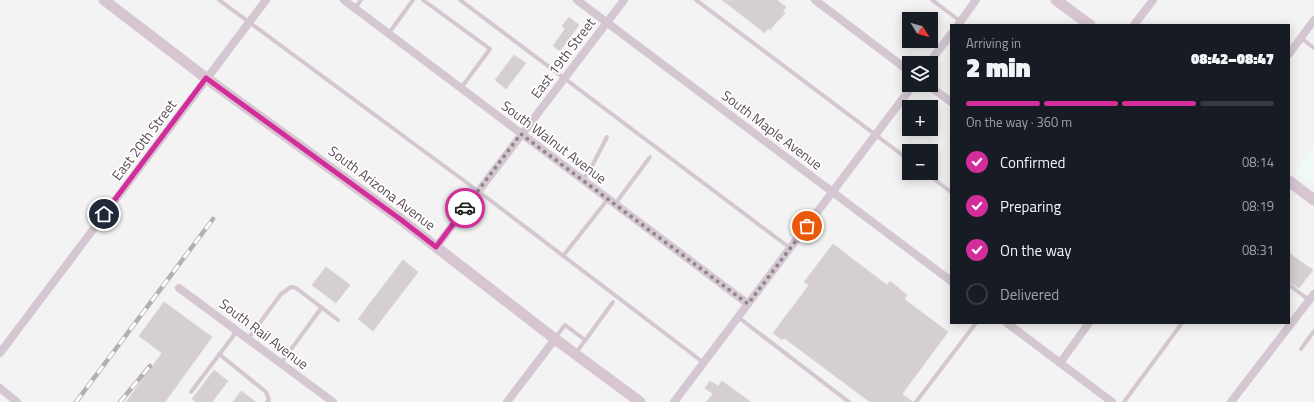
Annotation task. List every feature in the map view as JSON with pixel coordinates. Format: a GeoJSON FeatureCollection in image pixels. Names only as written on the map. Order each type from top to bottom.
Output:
{"type":"FeatureCollection","features":[{"type":"Feature","properties":{"kind":"street","name":"South Arizona Avenue"},"geometry":{"type":"LineString","coordinates":[[104,0],[206,78],[400,219],[555,339],[640,402]]}},
{"type":"Feature","properties":{"kind":"street","name":"East 20th Street"},"geometry":{"type":"LineString","coordinates":[[0,353],[266,0]]}},
{"type":"Feature","properties":{"kind":"street","name":"South Walnut Avenue"},"geometry":{"type":"LineString","coordinates":[[344,0],[748,304]]}},
{"type":"Feature","properties":{"kind":"street","name":"South Maple Avenue"},"geometry":{"type":"LineString","coordinates":[[578,0],[950,280]]}},
{"type":"Feature","properties":{"kind":"street","name":"East 19th Street"},"geometry":{"type":"LineString","coordinates":[[436,247],[624,0]]}},
{"type":"Feature","properties":{"kind":"street"},"geometry":{"type":"LineString","coordinates":[[815,0],[902,66]]}},
{"type":"Feature","properties":{"kind":"street"},"geometry":{"type":"LineString","coordinates":[[959,23],[976,0]]}},
{"type":"Feature","properties":{"kind":"street"},"geometry":{"type":"LineString","coordinates":[[1056,0],[1089,24]]}},
{"type":"Feature","properties":{"kind":"street"},"geometry":{"type":"LineString","coordinates":[[1135,24],[1153,0]]}},
{"type":"Feature","properties":{"kind":"street"},"geometry":{"type":"LineString","coordinates":[[1290,53],[1314,20]]}},
{"type":"Feature","properties":{"kind":"street"},"geometry":{"type":"LineString","coordinates":[[934,56],[950,35]]}},
{"type":"Feature","properties":{"kind":"street"},"geometry":{"type":"LineString","coordinates":[[674,402],[908,92]]}},
{"type":"Feature","properties":{"kind":"street"},"geometry":{"type":"LineString","coordinates":[[937,92],[950,101]]}},
{"type":"Feature","properties":{"kind":"street"},"geometry":{"type":"LineString","coordinates":[[1290,182],[1314,200]]}},
{"type":"Feature","properties":{"kind":"street","name":"South Rail Avenue"},"geometry":{"type":"LineString","coordinates":[[179,288],[333,402]]}},
{"type":"Feature","properties":{"kind":"street"},"geometry":{"type":"LineString","coordinates":[[1231,402],[1312,297]]}},
{"type":"Feature","properties":{"kind":"street"},"geometry":{"type":"LineString","coordinates":[[1008,324],[1112,402]]}},
{"type":"Feature","properties":{"kind":"street"},"geometry":{"type":"LineString","coordinates":[[1060,363],[1088,324]]}},
{"type":"Feature","properties":{"kind":"street"},"geometry":{"type":"LineString","coordinates":[[507,402],[555,339]]}},
{"type":"Feature","properties":{"kind":"street"},"geometry":{"type":"LineString","coordinates":[[0,388],[17,402]]}},
{"type":"Feature","properties":{"kind":"lane"},"geometry":{"type":"LineString","coordinates":[[220,0],[478,191],[704,363]]}},
{"type":"Feature","properties":{"kind":"lane"},"geometry":{"type":"LineString","coordinates":[[355,8],[361,0]]}},
{"type":"Feature","properties":{"kind":"lane"},"geometry":{"type":"LineString","coordinates":[[388,34],[413,0]]}},
{"type":"Feature","properties":{"kind":"lane"},"geometry":{"type":"LineString","coordinates":[[423,0],[490,49],[461,88]]}},
{"type":"Feature","properties":{"kind":"lane"},"geometry":{"type":"LineString","coordinates":[[460,0],[790,248]]}},
{"type":"Feature","properties":{"kind":"lane"},"geometry":{"type":"LineString","coordinates":[[696,0],[902,155]]}},
{"type":"Feature","properties":{"kind":"lane"},"geometry":{"type":"LineString","coordinates":[[932,0],[959,23]]}},
{"type":"Feature","properties":{"kind":"lane"},"geometry":{"type":"LineString","coordinates":[[1301,38],[1314,48]]}},
{"type":"Feature","properties":{"kind":"lane"},"geometry":{"type":"LineString","coordinates":[[582,180],[607,137]]}},
{"type":"Feature","properties":{"kind":"lane"},"geometry":{"type":"LineString","coordinates":[[564,256],[650,157]]}},
{"type":"Feature","properties":{"kind":"lane"},"geometry":{"type":"LineString","coordinates":[[935,180],[950,191]]}},
{"type":"Feature","properties":{"kind":"lane"},"geometry":{"type":"LineString","coordinates":[[1290,286],[1312,297]]}},
{"type":"Feature","properties":{"kind":"lane"},"geometry":{"type":"LineString","coordinates":[[248,339],[281,294],[291,287],[296,288],[338,320]]}},
{"type":"Feature","properties":{"kind":"lane"},"geometry":{"type":"LineString","coordinates":[[575,354],[613,302]]}},
{"type":"Feature","properties":{"kind":"lane"},"geometry":{"type":"LineString","coordinates":[[281,363],[322,307]]}},
{"type":"Feature","properties":{"kind":"lane"},"geometry":{"type":"LineString","coordinates":[[738,317],[849,402]]}},
{"type":"Feature","properties":{"kind":"lane"},"geometry":{"type":"LineString","coordinates":[[916,402],[975,324]]}},
{"type":"Feature","properties":{"kind":"lane"},"geometry":{"type":"LineString","coordinates":[[1124,402],[1181,324]]}},
{"type":"Feature","properties":{"kind":"lane"},"geometry":{"type":"LineString","coordinates":[[555,339],[565,325],[585,340]]}},
{"type":"Feature","properties":{"kind":"lane"},"geometry":{"type":"LineString","coordinates":[[191,392],[237,331]]}},
{"type":"Feature","properties":{"kind":"lane"},"geometry":{"type":"LineString","coordinates":[[1301,349],[1314,332]]}},
{"type":"Feature","properties":{"kind":"lane"},"geometry":{"type":"LineString","coordinates":[[219,354],[266,392],[269,400],[267,402]]}},
{"type":"Feature","properties":{"kind":"shaded area"},"geometry":{"type":"Polygon","coordinates":[[[1314,147],[1314,186],[1295,171],[1314,147]]]}},
{"type":"Feature","properties":{"kind":"building"},"geometry":{"type":"Polygon","coordinates":[[[722,0],[777,0],[786,7],[783,11],[785,13],[770,30],[768,28],[765,33],[722,0]]]}},
{"type":"Feature","properties":{"kind":"building"},"geometry":{"type":"Polygon","coordinates":[[[569,17],[579,25],[560,51],[553,46],[565,29],[562,26],[569,17]]]}},
{"type":"Feature","properties":{"kind":"building"},"geometry":{"type":"Polygon","coordinates":[[[514,55],[526,63],[506,89],[495,80],[514,55]]]}},
{"type":"Feature","properties":{"kind":"building"},"geometry":{"type":"Polygon","coordinates":[[[833,244],[887,285],[890,281],[907,295],[904,299],[948,332],[902,394],[913,402],[870,402],[784,338],[782,340],[773,333],[809,285],[804,282],[833,244]]]}},
{"type":"Feature","properties":{"kind":"building"},"geometry":{"type":"Polygon","coordinates":[[[1290,254],[1313,270],[1299,288],[1290,283],[1290,254]]]}},
{"type":"Feature","properties":{"kind":"building"},"geometry":{"type":"Polygon","coordinates":[[[403,260],[418,272],[373,331],[358,319],[403,260]]]}},
{"type":"Feature","properties":{"kind":"building"},"geometry":{"type":"Polygon","coordinates":[[[326,267],[350,285],[336,303],[312,285],[326,267]]]}},
{"type":"Feature","properties":{"kind":"building"},"geometry":{"type":"Polygon","coordinates":[[[164,302],[212,337],[165,402],[126,402],[162,353],[139,336],[164,302]]]}},
{"type":"Feature","properties":{"kind":"building"},"geometry":{"type":"Polygon","coordinates":[[[214,370],[228,381],[212,402],[196,402],[192,399],[214,370]]]}},
{"type":"Feature","properties":{"kind":"building"},"geometry":{"type":"Polygon","coordinates":[[[710,381],[718,386],[722,381],[751,402],[706,402],[713,394],[705,388],[710,381]]]}},
{"type":"Feature","properties":{"kind":"building"},"geometry":{"type":"Polygon","coordinates":[[[241,391],[256,402],[233,402],[241,391]]]}},
{"type":"Feature","properties":{"kind":"railway"},"geometry":{"type":"LineString","coordinates":[[76,402],[213,219]]}},
{"type":"Feature","properties":{"kind":"railway"},"geometry":{"type":"LineString","coordinates":[[120,402],[150,366]]}},
{"type":"Feature","properties":{"kind":"way so far"},"geometry":{"type":"LineString","coordinates":[[465,208],[521,134],[748,304],[807,226]]}},
{"type":"Feature","properties":{"kind":"route"},"geometry":{"type":"LineString","coordinates":[[104,214],[206,78],[400,219],[436,247],[465,208]]}}]}
